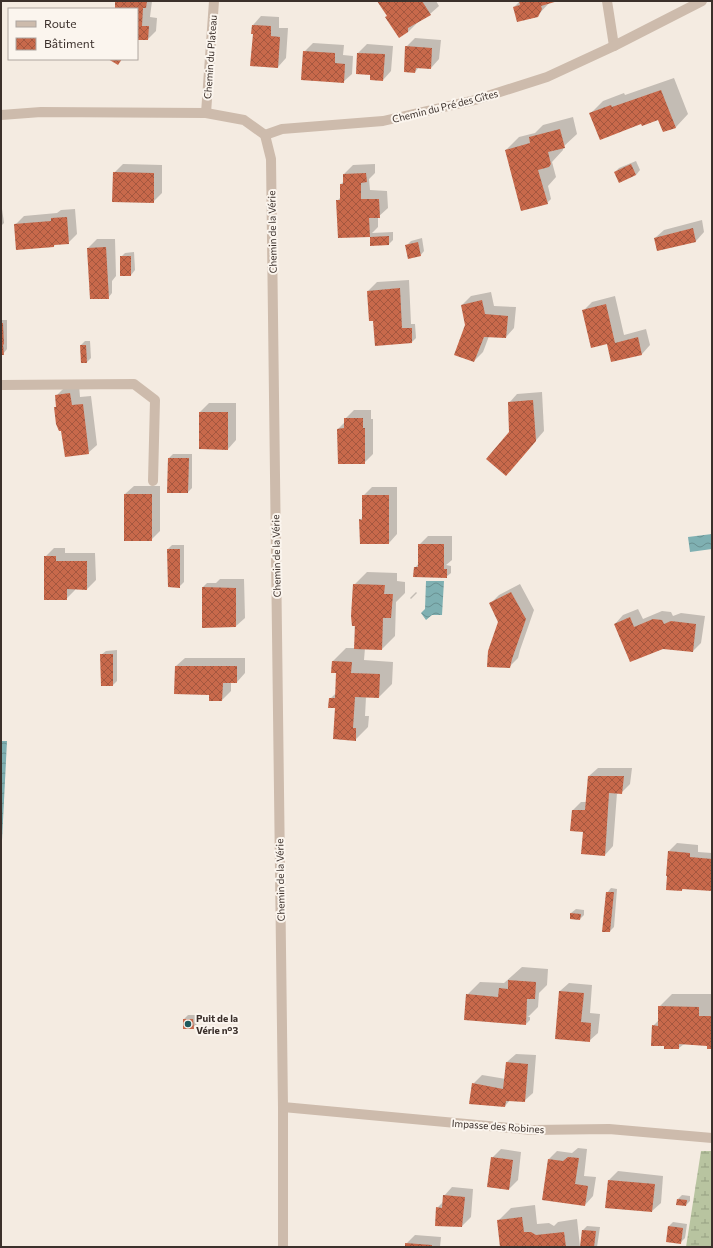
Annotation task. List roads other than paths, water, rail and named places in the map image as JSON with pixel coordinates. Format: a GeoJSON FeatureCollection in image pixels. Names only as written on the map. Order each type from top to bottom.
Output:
{"type":"FeatureCollection","features":[{"type":"Feature","properties":{"kind":"street","name":"Chemin du Plateau"},"geometry":{"type":"LineString","coordinates":[[206,113],[214,1]]}},
{"type":"Feature","properties":{"kind":"street"},"geometry":{"type":"LineString","coordinates":[[607,1],[614,46]]}},
{"type":"Feature","properties":{"kind":"street","name":"Chemin du Pré des Gîtes"},"geometry":{"type":"LineString","coordinates":[[265,135],[282,129],[383,121],[469,102],[547,77],[614,46],[702,1]]}},
{"type":"Feature","properties":{"kind":"street"},"geometry":{"type":"LineString","coordinates":[[1,115],[41,112],[206,113],[244,120],[265,135]]}},
{"type":"Feature","properties":{"kind":"street","name":"Chemin de la Vérie"},"geometry":{"type":"LineString","coordinates":[[265,135],[271,159],[283,1107],[283,1247]]}},
{"type":"Feature","properties":{"kind":"street"},"geometry":{"type":"LineString","coordinates":[[1,385],[134,384],[155,400],[153,481]]}},
{"type":"Feature","properties":{"kind":"street","name":"Impasse des Robines"},"geometry":{"type":"LineString","coordinates":[[283,1107],[532,1130],[609,1129],[712,1138]]}},
{"type":"Feature","properties":{"kind":"water"},"geometry":{"type":"Polygon","coordinates":[[[712,534],[712,549],[690,552],[688,537],[712,534]]]}},
{"type":"Feature","properties":{"kind":"water"},"geometry":{"type":"Polygon","coordinates":[[[426,581],[444,581],[442,615],[432,615],[426,620],[421,613],[425,609],[426,581]]]}},
{"type":"Feature","properties":{"kind":"water"},"geometry":{"type":"Polygon","coordinates":[[[1,741],[7,741],[1,860],[1,741]]]}},
{"type":"Feature","properties":{"kind":"place","name":"Puit de la Vérie n°3"},"geometry":{"type":"Point","coordinates":[188,1024]}}]}
